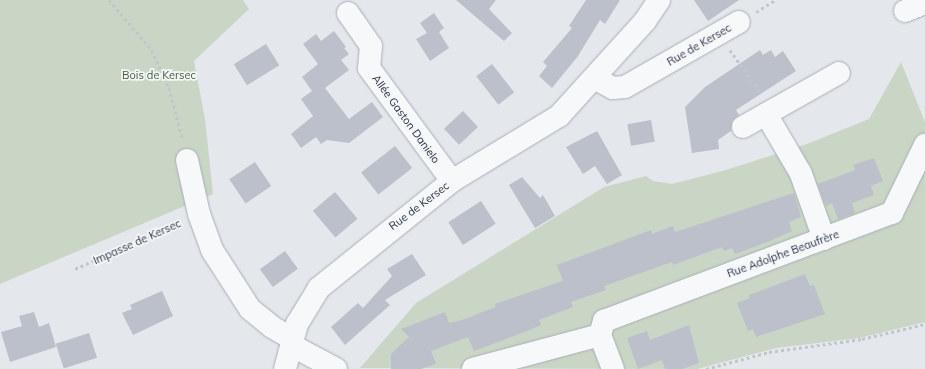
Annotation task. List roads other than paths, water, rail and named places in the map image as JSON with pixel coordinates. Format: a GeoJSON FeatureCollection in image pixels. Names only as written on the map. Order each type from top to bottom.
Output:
{"type":"FeatureCollection","features":[{"type":"Feature","properties":{"kind":"street","name":"Rue de Kersec"},"geometry":{"type":"LineString","coordinates":[[285,369],[302,311],[319,288],[452,181],[550,124],[596,79],[645,21],[658,0]]}},
{"type":"Feature","properties":{"kind":"street","name":"Allée Gaston Danielo"},"geometry":{"type":"LineString","coordinates":[[348,13],[371,46],[369,68],[452,181]]}},
{"type":"Feature","properties":{"kind":"street","name":"Rue de Kersec"},"geometry":{"type":"LineString","coordinates":[[596,79],[613,88],[625,87],[739,22]]}},
{"type":"Feature","properties":{"kind":"street"},"geometry":{"type":"LineString","coordinates":[[743,127],[838,73]]}},
{"type":"Feature","properties":{"kind":"street"},"geometry":{"type":"LineString","coordinates":[[769,112],[801,174],[824,239]]}},
{"type":"Feature","properties":{"kind":"street","name":"Rue Adolphe Beaufrère"},"geometry":{"type":"LineString","coordinates":[[473,369],[602,328],[892,213],[925,145]]}},
{"type":"Feature","properties":{"kind":"street"},"geometry":{"type":"LineString","coordinates":[[188,160],[199,214],[212,250],[250,309],[272,328],[292,342],[336,369]]}},
{"type":"Feature","properties":{"kind":"street"},"geometry":{"type":"LineString","coordinates":[[602,328],[613,369]]}},
{"type":"Feature","properties":{"kind":"park label","name":"Bois de Kersec"},"geometry":{"type":"Point","coordinates":[159,75]}}]}
